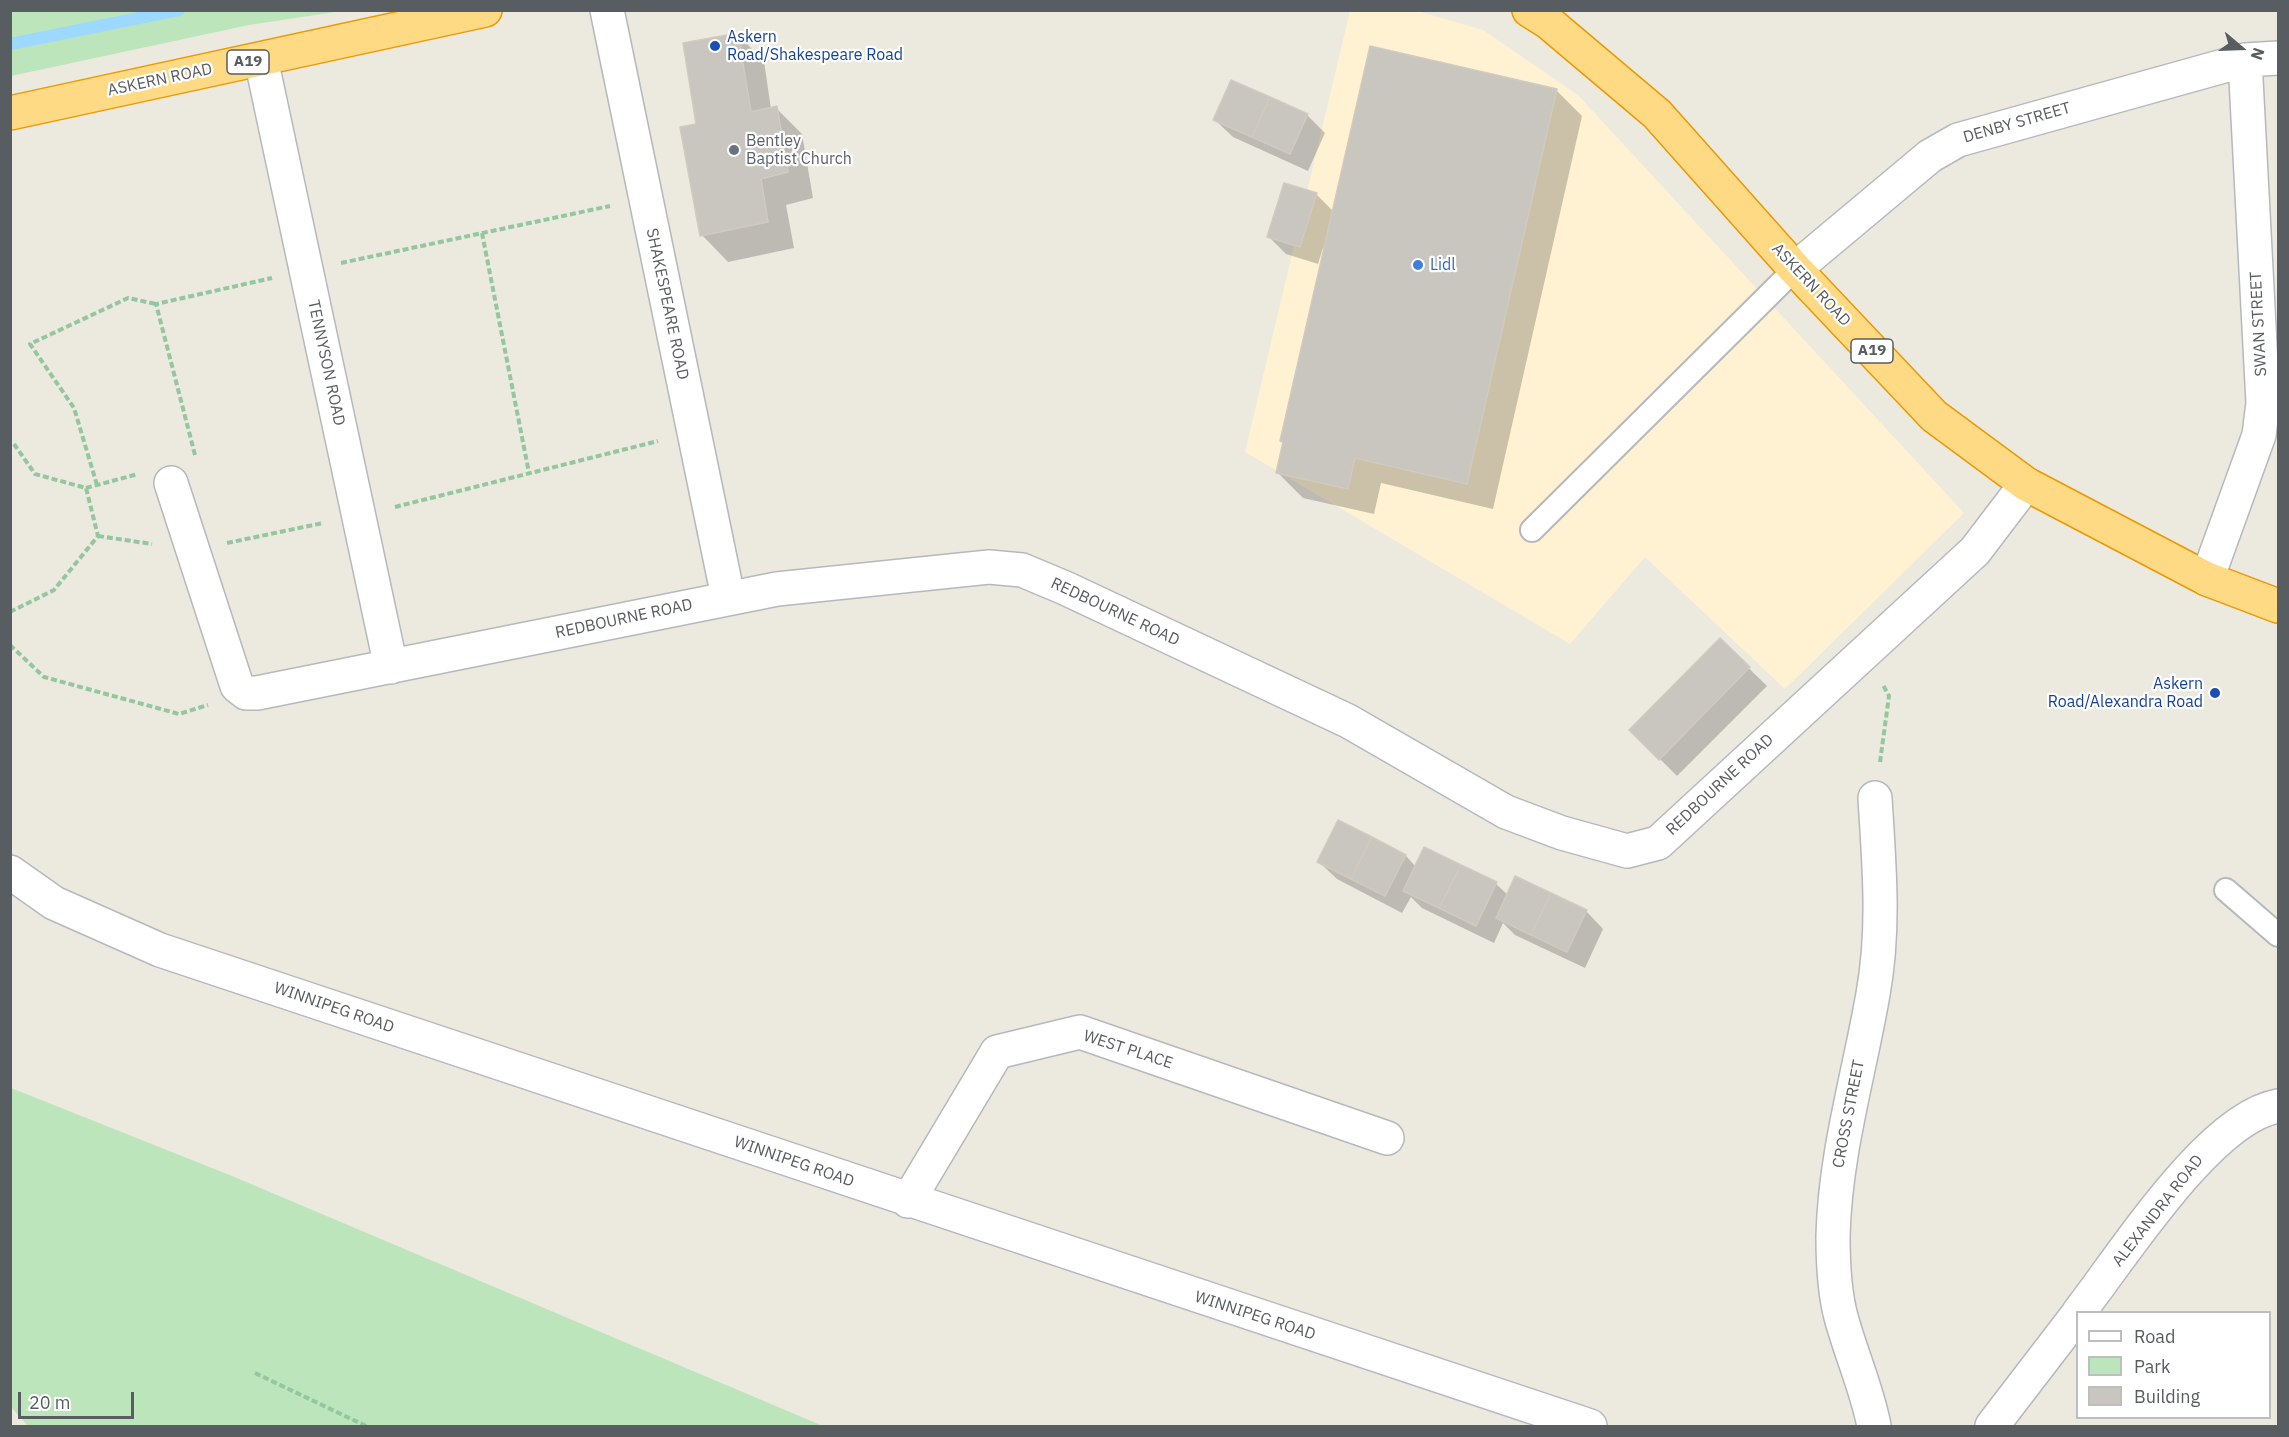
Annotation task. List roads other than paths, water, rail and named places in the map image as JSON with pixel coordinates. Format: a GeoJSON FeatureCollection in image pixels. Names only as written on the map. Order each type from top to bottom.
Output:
{"type":"FeatureCollection","features":[{"type":"Feature","properties":{"kind":"highway","name":"ASKERN ROAD"},"geometry":{"type":"LineString","coordinates":[[10,113],[485,10]]}},
{"type":"Feature","properties":{"kind":"highway","name":"ASKERN ROAD"},"geometry":{"type":"LineString","coordinates":[[1529,10],[1548,22],[1657,114],[1795,269],[1934,417],[2026,484],[2207,579],[2278,606]]}},
{"type":"Feature","properties":{"kind":"street","name":"SHAKESPEARE ROAD"},"geometry":{"type":"LineString","coordinates":[[607,10],[728,597]]}},
{"type":"Feature","properties":{"kind":"street","name":"DENBY STREET"},"geometry":{"type":"LineString","coordinates":[[1795,269],[1930,156],[1958,140],[2245,60],[2278,58]]}},
{"type":"Feature","properties":{"kind":"street","name":"TENNYSON ROAD"},"geometry":{"type":"LineString","coordinates":[[261,59],[391,667]]}},
{"type":"Feature","properties":{"kind":"street","name":"SWAN STREET"},"geometry":{"type":"LineString","coordinates":[[2207,579],[2259,435],[2263,404],[2245,60]]}},
{"type":"Feature","properties":{"kind":"street","name":"REDBOURNE ROAD"},"geometry":{"type":"LineString","coordinates":[[171,483],[237,686],[246,693],[257,693],[391,667],[728,597],[777,589],[989,567],[1022,570],[1348,721],[1506,812],[1562,833],[1628,850],[1658,843],[1976,550],[2026,484]]}},
{"type":"Feature","properties":{"kind":"street","name":"CROSS STREET"},"geometry":{"type":"LineString","coordinates":[[1874,1426],[1837,1296],[1833,1235],[1838,1166],[1873,993],[1879,949],[1881,895],[1875,798]]}},
{"type":"Feature","properties":{"kind":"street","name":"WINNIPEG ROAD"},"geometry":{"type":"LineString","coordinates":[[10,872],[54,903],[160,950],[908,1201],[1590,1426]]}},
{"type":"Feature","properties":{"kind":"street","name":"WEST PLACE"},"geometry":{"type":"LineString","coordinates":[[908,1201],[998,1052],[1080,1032],[1387,1138]]}},
{"type":"Feature","properties":{"kind":"street","name":"ALEXANDRA ROAD"},"geometry":{"type":"LineString","coordinates":[[2080,1311],[2194,1162],[2221,1136],[2263,1109],[2278,1106]]}},
{"type":"Feature","properties":{"kind":"street","name":"ALEXANDRA ROAD"},"geometry":{"type":"LineString","coordinates":[[1992,1426],[2076,1316]]}},
{"type":"Feature","properties":{"kind":"lane"},"geometry":{"type":"LineString","coordinates":[[1532,530],[1795,269]]}},
{"type":"Feature","properties":{"kind":"lane"},"geometry":{"type":"LineString","coordinates":[[2226,890],[2278,935]]}},
{"type":"Feature","properties":{"kind":"waterway"},"geometry":{"type":"LineString","coordinates":[[10,44],[179,10]]}},
{"type":"Feature","properties":{"kind":"place","name":"Askern Road/Shakespeare Road"},"geometry":{"type":"Point","coordinates":[715,46]}},
{"type":"Feature","properties":{"kind":"place","name":"Bentley Baptist Church"},"geometry":{"type":"Point","coordinates":[734,150]}},
{"type":"Feature","properties":{"kind":"place","name":"Lidl"},"geometry":{"type":"Point","coordinates":[1418,265]}},
{"type":"Feature","properties":{"kind":"place","name":"Askern Road/Alexandra Road"},"geometry":{"type":"Point","coordinates":[2215,693]}}]}
